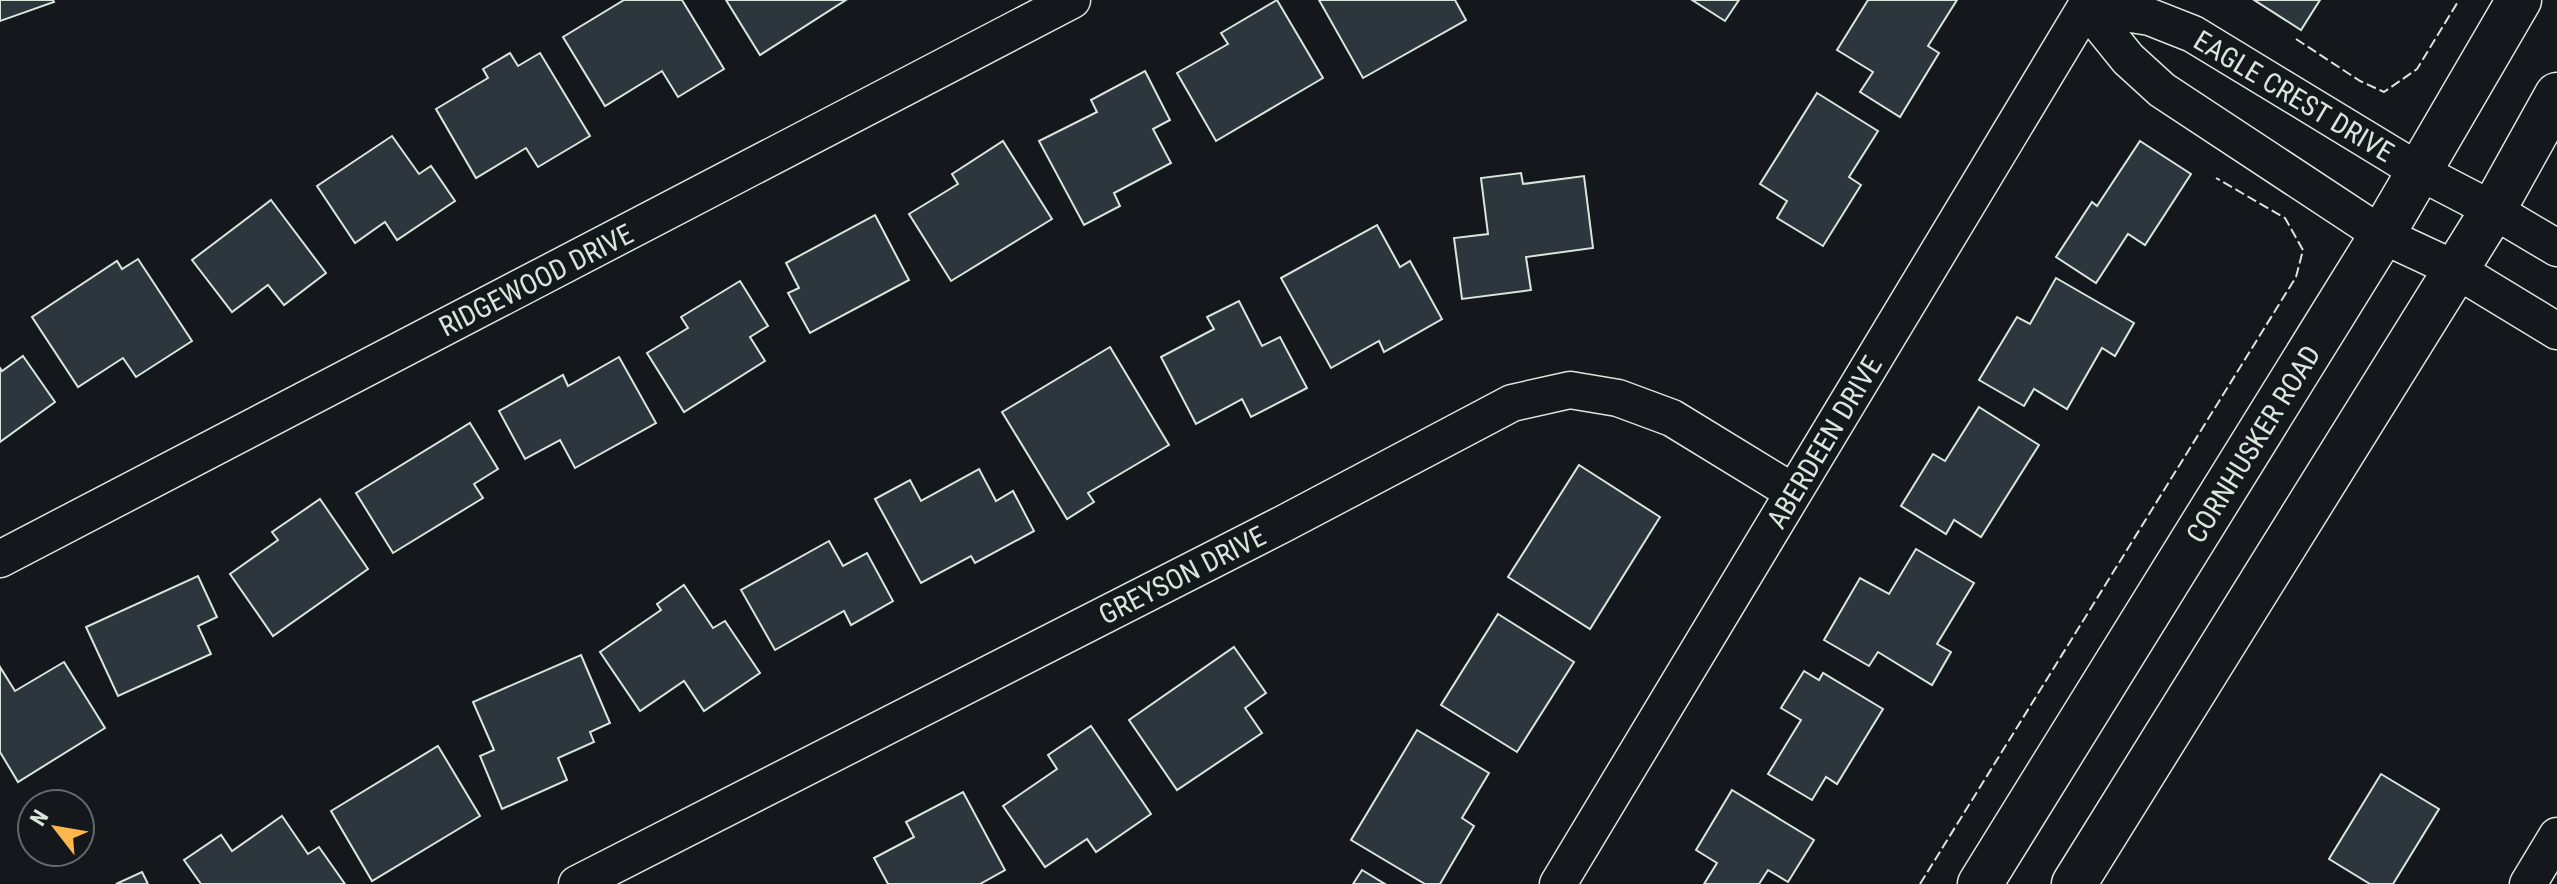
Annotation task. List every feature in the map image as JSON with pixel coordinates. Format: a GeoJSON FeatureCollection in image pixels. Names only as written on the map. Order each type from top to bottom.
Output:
{"type":"FeatureCollection","features":[{"type":"Feature","properties":{"kind":"main road","name":"CORNHUSKER ROAD"},"geometry":{"type":"LineString","coordinates":[[1980,884],[2382,235],[2519,0]]}},
{"type":"Feature","properties":{"kind":"main road"},"geometry":{"type":"LineString","coordinates":[[2074,884],[2493,210],[2557,95]]}},
{"type":"Feature","properties":{"kind":"street","name":"RIDGEWOOD DRIVE"},"geometry":{"type":"LineString","coordinates":[[0,559],[1072,0]]}},
{"type":"Feature","properties":{"kind":"street","name":"EAGLE CREST DRIVE"},"geometry":{"type":"LineString","coordinates":[[2084,2],[2150,17],[2193,34],[2420,172],[2557,248]]}},
{"type":"Feature","properties":{"kind":"street"},"geometry":{"type":"LineString","coordinates":[[2084,2],[2128,59],[2162,90],[2382,235],[2455,269],[2557,331]]}},
{"type":"Feature","properties":{"kind":"street","name":"ABERDEEN DRIVE"},"geometry":{"type":"LineString","coordinates":[[1558,884],[2084,2]]}},
{"type":"Feature","properties":{"kind":"street","name":"GREYSON DRIVE"},"geometry":{"type":"LineString","coordinates":[[586,882],[1512,403],[1570,390],[1618,398],[1672,418],[1793,492]]}},
{"type":"Feature","properties":{"kind":"street"},"geometry":{"type":"LineString","coordinates":[[2528,884],[2557,836]]}},
{"type":"Feature","properties":{"kind":"building"},"geometry":{"type":"Polygon","coordinates":[[[0,0],[53,0],[54,2],[0,21],[0,0]]]}},
{"type":"Feature","properties":{"kind":"building"},"geometry":{"type":"Polygon","coordinates":[[[624,0],[682,0],[724,69],[678,97],[662,71],[605,106],[563,37],[624,0]]]}},
{"type":"Feature","properties":{"kind":"building"},"geometry":{"type":"Polygon","coordinates":[[[726,0],[846,0],[760,55],[726,0]]]}},
{"type":"Feature","properties":{"kind":"building"},"geometry":{"type":"Polygon","coordinates":[[[1277,0],[1323,78],[1216,141],[1177,73],[1228,44],[1221,33],[1277,0]]]}},
{"type":"Feature","properties":{"kind":"building"},"geometry":{"type":"Polygon","coordinates":[[[1319,0],[1455,0],[1466,20],[1363,78],[1319,0]]]}},
{"type":"Feature","properties":{"kind":"building"},"geometry":{"type":"Polygon","coordinates":[[[1692,0],[1739,0],[1725,21],[1692,0]]]}},
{"type":"Feature","properties":{"kind":"building"},"geometry":{"type":"Polygon","coordinates":[[[1868,0],[1957,0],[1928,46],[1939,53],[1900,117],[1860,92],[1873,72],[1837,50],[1868,0]]]}},
{"type":"Feature","properties":{"kind":"building"},"geometry":{"type":"Polygon","coordinates":[[[2254,0],[2320,0],[2301,30],[2254,0]]]}},
{"type":"Feature","properties":{"kind":"building"},"geometry":{"type":"Polygon","coordinates":[[[510,53],[518,66],[540,53],[590,136],[538,167],[526,148],[476,178],[436,109],[488,78],[483,69],[510,53]]]}},
{"type":"Feature","properties":{"kind":"building"},"geometry":{"type":"Polygon","coordinates":[[[1145,71],[1170,120],[1153,129],[1171,163],[1114,193],[1120,206],[1084,225],[1039,141],[1097,112],[1091,100],[1145,71]]]}},
{"type":"Feature","properties":{"kind":"building"},"geometry":{"type":"Polygon","coordinates":[[[1817,93],[1878,131],[1849,177],[1861,185],[1823,246],[1777,218],[1787,201],[1760,184],[1817,93]]]}},
{"type":"Feature","properties":{"kind":"building"},"geometry":{"type":"Polygon","coordinates":[[[392,136],[419,174],[431,166],[455,201],[397,240],[385,222],[355,243],[317,186],[392,136]]]}},
{"type":"Feature","properties":{"kind":"building"},"geometry":{"type":"Polygon","coordinates":[[[1003,141],[1052,219],[951,281],[909,214],[958,184],[952,174],[1003,141]]]}},
{"type":"Feature","properties":{"kind":"building"},"geometry":{"type":"Polygon","coordinates":[[[2140,141],[2191,174],[2145,245],[2128,234],[2096,283],[2056,257],[2092,202],[2097,206],[2140,141]]]}},
{"type":"Feature","properties":{"kind":"building"},"geometry":{"type":"Polygon","coordinates":[[[1521,173],[1523,184],[1584,176],[1593,248],[1526,257],[1531,290],[1462,299],[1454,238],[1488,234],[1481,178],[1521,173]]]}},
{"type":"Feature","properties":{"kind":"building"},"geometry":{"type":"Polygon","coordinates":[[[271,200],[326,273],[284,305],[268,285],[232,312],[192,260],[271,200]]]}},
{"type":"Feature","properties":{"kind":"building"},"geometry":{"type":"Polygon","coordinates":[[[875,215],[909,280],[810,333],[788,293],[799,288],[786,263],[875,215]]]}},
{"type":"Feature","properties":{"kind":"building"},"geometry":{"type":"Polygon","coordinates":[[[1377,225],[1400,267],[1410,261],[1442,319],[1384,352],[1379,341],[1331,368],[1281,278],[1377,225]]]}},
{"type":"Feature","properties":{"kind":"building"},"geometry":{"type":"Polygon","coordinates":[[[138,259],[192,341],[136,377],[123,358],[78,387],[32,317],[117,261],[122,269],[138,259]]]}},
{"type":"Feature","properties":{"kind":"building"},"geometry":{"type":"Polygon","coordinates":[[[2056,278],[2134,323],[2115,356],[2102,348],[2067,409],[2034,389],[2024,406],[1979,380],[2017,317],[2030,324],[2056,278]]]}},
{"type":"Feature","properties":{"kind":"building"},"geometry":{"type":"Polygon","coordinates":[[[740,281],[768,326],[750,337],[765,361],[684,412],[647,353],[688,328],[681,317],[740,281]]]}},
{"type":"Feature","properties":{"kind":"building"},"geometry":{"type":"Polygon","coordinates":[[[1239,301],[1262,346],[1280,337],[1307,388],[1251,417],[1242,399],[1196,424],[1161,357],[1214,329],[1207,317],[1239,301]]]}},
{"type":"Feature","properties":{"kind":"building"},"geometry":{"type":"Polygon","coordinates":[[[1110,347],[1169,445],[1088,493],[1094,502],[1067,519],[1002,412],[1110,347]]]}},
{"type":"Feature","properties":{"kind":"building"},"geometry":{"type":"Polygon","coordinates":[[[23,356],[55,402],[0,442],[0,368],[2,371],[23,356]]]}},
{"type":"Feature","properties":{"kind":"building"},"geometry":{"type":"Polygon","coordinates":[[[619,357],[656,423],[575,468],[560,440],[525,459],[499,411],[563,375],[568,386],[619,357]]]}},
{"type":"Feature","properties":{"kind":"building"},"geometry":{"type":"Polygon","coordinates":[[[1979,407],[2039,445],[1981,537],[1954,520],[1946,534],[1901,506],[1933,454],[1945,461],[1979,407]]]}},
{"type":"Feature","properties":{"kind":"building"},"geometry":{"type":"Polygon","coordinates":[[[470,423],[498,469],[474,484],[483,498],[393,553],[356,493],[470,423]]]}},
{"type":"Feature","properties":{"kind":"building"},"geometry":{"type":"Polygon","coordinates":[[[1579,465],[1660,517],[1590,629],[1508,577],[1579,465]]]}},
{"type":"Feature","properties":{"kind":"building"},"geometry":{"type":"Polygon","coordinates":[[[979,469],[996,501],[1013,491],[1034,531],[975,563],[971,556],[921,583],[875,499],[910,480],[921,501],[979,469]]]}},
{"type":"Feature","properties":{"kind":"building"},"geometry":{"type":"Polygon","coordinates":[[[320,499],[368,569],[273,636],[230,574],[278,540],[272,532],[320,499]]]}},
{"type":"Feature","properties":{"kind":"building"},"geometry":{"type":"Polygon","coordinates":[[[829,541],[843,566],[867,553],[893,601],[851,625],[844,611],[775,650],[741,590],[829,541]]]}},
{"type":"Feature","properties":{"kind":"building"},"geometry":{"type":"Polygon","coordinates":[[[1916,549],[1974,583],[1937,644],[1951,652],[1932,685],[1878,652],[1869,666],[1824,640],[1860,578],[1889,594],[1916,549]]]}},
{"type":"Feature","properties":{"kind":"building"},"geometry":{"type":"Polygon","coordinates":[[[198,576],[217,617],[198,626],[211,654],[118,696],[86,627],[198,576]]]}},
{"type":"Feature","properties":{"kind":"building"},"geometry":{"type":"Polygon","coordinates":[[[684,585],[713,628],[725,621],[760,673],[704,711],[684,681],[640,711],[600,652],[661,610],[657,604],[684,585]]]}},
{"type":"Feature","properties":{"kind":"building"},"geometry":{"type":"Polygon","coordinates":[[[1498,614],[1574,662],[1517,752],[1441,705],[1498,614]]]}},
{"type":"Feature","properties":{"kind":"building"},"geometry":{"type":"Polygon","coordinates":[[[1234,647],[1266,693],[1245,708],[1262,733],[1177,790],[1129,720],[1234,647]]]}},
{"type":"Feature","properties":{"kind":"building"},"geometry":{"type":"Polygon","coordinates":[[[581,655],[610,723],[590,732],[594,742],[558,758],[567,780],[502,809],[480,756],[494,750],[473,702],[581,655]]]}},
{"type":"Feature","properties":{"kind":"building"},"geometry":{"type":"Polygon","coordinates":[[[64,662],[105,728],[18,782],[0,752],[0,667],[15,691],[64,662]]]}},
{"type":"Feature","properties":{"kind":"building"},"geometry":{"type":"Polygon","coordinates":[[[1804,671],[1819,680],[1823,673],[1883,709],[1837,784],[1826,777],[1812,800],[1768,774],[1801,720],[1781,708],[1804,671]]]}},
{"type":"Feature","properties":{"kind":"building"},"geometry":{"type":"Polygon","coordinates":[[[1091,726],[1151,814],[1096,852],[1087,839],[1045,867],[1003,806],[1057,769],[1048,755],[1091,726]]]}},
{"type":"Feature","properties":{"kind":"building"},"geometry":{"type":"Polygon","coordinates":[[[1417,730],[1489,773],[1462,818],[1474,826],[1440,884],[1425,884],[1351,840],[1417,730]]]}},
{"type":"Feature","properties":{"kind":"building"},"geometry":{"type":"Polygon","coordinates":[[[438,746],[480,816],[372,881],[331,811],[438,746]]]}},
{"type":"Feature","properties":{"kind":"building"},"geometry":{"type":"Polygon","coordinates":[[[2381,774],[2439,809],[2393,884],[2370,884],[2329,859],[2381,774]]]}},
{"type":"Feature","properties":{"kind":"building"},"geometry":{"type":"Polygon","coordinates":[[[1732,790],[1814,840],[1788,882],[1768,870],[1759,884],[1704,884],[1717,863],[1696,850],[1732,790]]]}},
{"type":"Feature","properties":{"kind":"building"},"geometry":{"type":"Polygon","coordinates":[[[963,792],[1005,870],[980,884],[888,884],[874,858],[914,837],[906,822],[963,792]]]}},
{"type":"Feature","properties":{"kind":"building"},"geometry":{"type":"Polygon","coordinates":[[[282,816],[308,854],[319,847],[345,884],[201,884],[184,860],[221,835],[232,851],[282,816]]]}},
{"type":"Feature","properties":{"kind":"building"},"geometry":{"type":"Polygon","coordinates":[[[1362,870],[1385,884],[1353,884],[1362,870]]]}},
{"type":"Feature","properties":{"kind":"building"},"geometry":{"type":"Polygon","coordinates":[[[142,872],[148,884],[116,884],[142,872]]]}},
{"type":"Feature","properties":{"kind":"fence"},"geometry":{"type":"LineString","coordinates":[[2296,39],[2360,81],[2384,92],[2417,69],[2459,0]]}},
{"type":"Feature","properties":{"kind":"fence"},"geometry":{"type":"LineString","coordinates":[[1920,884],[2296,277],[2303,250],[2285,218],[2216,178]]}}]}
